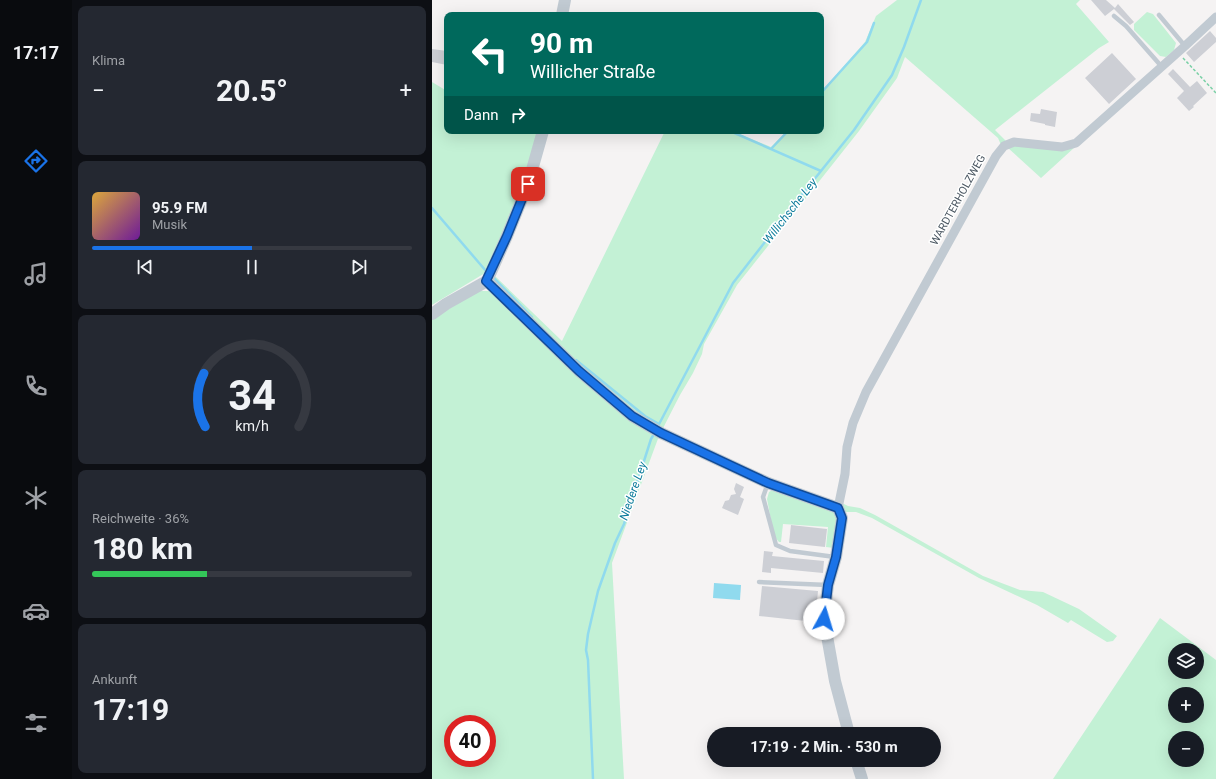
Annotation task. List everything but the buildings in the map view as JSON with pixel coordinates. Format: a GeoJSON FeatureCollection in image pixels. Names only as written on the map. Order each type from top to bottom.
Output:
{"type":"FeatureCollection","features":[{"type":"Feature","properties":{"kind":"street"},"geometry":{"type":"LineString","coordinates":[[563,12],[565,0]]}},
{"type":"Feature","properties":{"kind":"street","name":"WARDTERHOLZWEG"},"geometry":{"type":"LineString","coordinates":[[838,508],[845,474],[847,447],[853,423],[866,392],[996,156],[1004,146],[1014,142],[1062,147],[1076,143],[1182,49],[1216,16]]}},
{"type":"Feature","properties":{"kind":"street"},"geometry":{"type":"LineString","coordinates":[[432,314],[446,304],[486,281],[507,236],[528,184],[542,134]]}},
{"type":"Feature","properties":{"kind":"street"},"geometry":{"type":"LineString","coordinates":[[486,281],[579,371],[632,416],[661,433],[768,483],[838,508],[842,518],[836,557],[828,585],[824,619],[835,681],[847,727]]}},
{"type":"Feature","properties":{"kind":"street"},"geometry":{"type":"LineString","coordinates":[[858,767],[862,779]]}},
{"type":"Feature","properties":{"kind":"lane"},"geometry":{"type":"LineString","coordinates":[[1159,15],[1182,49]]}},
{"type":"Feature","properties":{"kind":"lane"},"geometry":{"type":"LineString","coordinates":[[1114,16],[1126,26],[1162,67]]}},
{"type":"Feature","properties":{"kind":"lane"},"geometry":{"type":"LineString","coordinates":[[768,483],[763,497],[776,544],[790,551],[836,557]]}},
{"type":"Feature","properties":{"kind":"lane"},"geometry":{"type":"LineString","coordinates":[[759,582],[828,585]]}},
{"type":"Feature","properties":{"kind":"path"},"geometry":{"type":"LineString","coordinates":[[1182,49],[1216,93]]}},
{"type":"Feature","properties":{"kind":"green space"},"geometry":{"type":"Polygon","coordinates":[[[897,0],[1080,0],[1076,4],[1109,42],[1099,48],[995,130],[1006,141],[1001,145],[998,138],[905,57],[897,78],[859,131],[737,285],[704,344],[702,354],[693,373],[659,436],[612,563],[624,779],[432,779],[432,319],[478,291],[489,291],[612,396],[491,282],[493,276],[496,277],[562,341],[664,134],[739,134],[771,147],[784,134],[824,134],[824,89],[865,42],[876,16],[897,0]]]}},
{"type":"Feature","properties":{"kind":"green space"},"geometry":{"type":"Polygon","coordinates":[[[1147,12],[1153,14],[1176,43],[1174,50],[1166,57],[1160,56],[1134,30],[1134,24],[1147,12]]]}},
{"type":"Feature","properties":{"kind":"green space"},"geometry":{"type":"Polygon","coordinates":[[[432,82],[444,89],[444,134],[537,134],[524,183],[485,273],[432,305],[432,82]]]}},
{"type":"Feature","properties":{"kind":"green space"},"geometry":{"type":"Polygon","coordinates":[[[1014,145],[1075,147],[1041,178],[1007,147],[1014,145]]]}},
{"type":"Feature","properties":{"kind":"green space"},"geometry":{"type":"Polygon","coordinates":[[[774,489],[837,512],[834,548],[826,547],[828,527],[783,524],[781,542],[779,542],[774,536],[767,499],[769,492],[774,489]]]}},
{"type":"Feature","properties":{"kind":"green space"},"geometry":{"type":"Polygon","coordinates":[[[842,503],[848,506],[860,508],[875,515],[983,576],[1020,590],[1043,592],[1079,609],[1117,636],[1113,641],[1107,642],[1071,620],[1068,623],[1037,605],[979,578],[872,518],[856,512],[846,512],[845,514],[842,503]]]}},
{"type":"Feature","properties":{"kind":"green space"},"geometry":{"type":"Polygon","coordinates":[[[1160,618],[1193,643],[1168,643],[1168,679],[1204,679],[1204,651],[1216,660],[1216,779],[1053,779],[1160,618]]]}},
{"type":"Feature","properties":{"kind":"water"},"geometry":{"type":"Polygon","coordinates":[[[714,583],[741,585],[740,600],[713,598],[714,583]]]}},
{"type":"Feature","properties":{"kind":"waterway","name":"Willichsche Ley"},"geometry":{"type":"LineString","coordinates":[[657,428],[733,283],[854,130],[892,75],[921,0]]}},
{"type":"Feature","properties":{"kind":"waterway"},"geometry":{"type":"LineString","coordinates":[[824,90],[867,42],[874,23]]}},
{"type":"Feature","properties":{"kind":"waterway"},"geometry":{"type":"LineString","coordinates":[[737,134],[821,171]]}},
{"type":"Feature","properties":{"kind":"waterway"},"geometry":{"type":"LineString","coordinates":[[771,149],[785,134]]}},
{"type":"Feature","properties":{"kind":"waterway","name":"Niedere Ley"},"geometry":{"type":"LineString","coordinates":[[432,208],[486,271]]}},
{"type":"Feature","properties":{"kind":"waterway","name":"Niedere Ley"},"geometry":{"type":"LineString","coordinates":[[493,277],[532,317]]}},
{"type":"Feature","properties":{"kind":"waterway","name":"Niedere Ley"},"geometry":{"type":"LineString","coordinates":[[576,360],[645,416],[659,424]]}},
{"type":"Feature","properties":{"kind":"waterway","name":"Niedere Ley"},"geometry":{"type":"LineString","coordinates":[[593,779],[588,660],[586,650],[588,634],[598,591],[615,543],[624,524],[651,439],[654,434]]}},
{"type":"Feature","properties":{"kind":"route"},"geometry":{"type":"LineString","coordinates":[[528,184],[492,271],[486,281],[579,371],[632,416],[661,433],[768,483],[838,508],[842,518],[836,557],[828,585],[824,619]]}}]}
